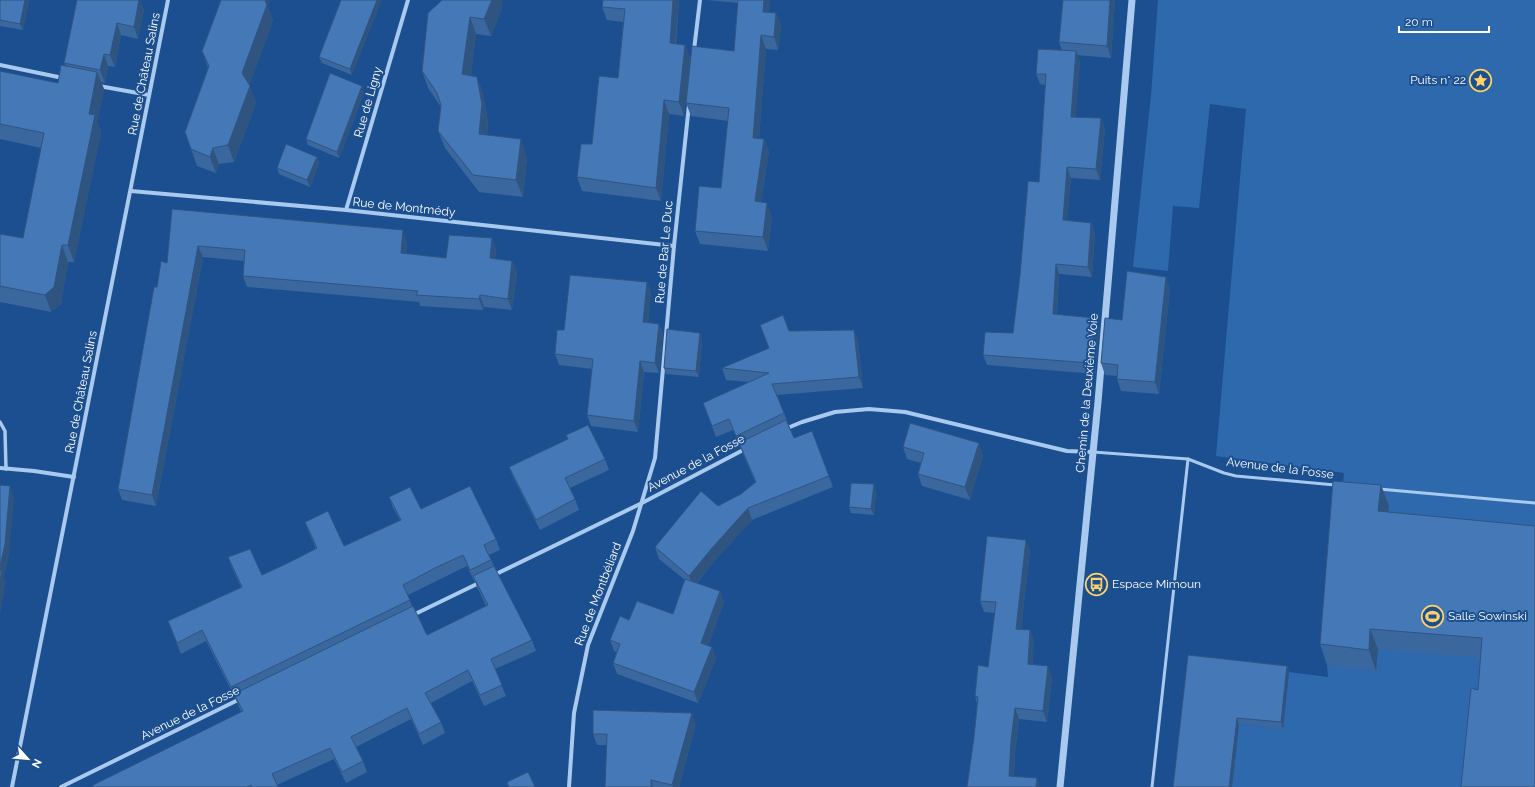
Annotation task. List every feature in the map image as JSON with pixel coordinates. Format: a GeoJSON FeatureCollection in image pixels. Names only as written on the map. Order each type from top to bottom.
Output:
{"type":"FeatureCollection","features":[{"type":"Feature","properties":{"kind":"street","name":"Rue de Château Salins"},"geometry":{"type":"LineString","coordinates":[[12,787],[168,0]]}},
{"type":"Feature","properties":{"kind":"street","name":"Rue de Ligny"},"geometry":{"type":"LineString","coordinates":[[346,210],[408,0]]}},
{"type":"Feature","properties":{"kind":"street"},"geometry":{"type":"LineString","coordinates":[[694,56],[700,0]]}},
{"type":"Feature","properties":{"kind":"street","name":"Chemin de la Deuxième Voie"},"geometry":{"type":"LineString","coordinates":[[1060,787],[1093,452],[1132,0]]}},
{"type":"Feature","properties":{"kind":"street"},"geometry":{"type":"LineString","coordinates":[[0,65],[70,80]]}},
{"type":"Feature","properties":{"kind":"street"},"geometry":{"type":"LineString","coordinates":[[94,85],[150,95]]}},
{"type":"Feature","properties":{"kind":"street","name":"Rue de Bar Le Duc"},"geometry":{"type":"LineString","coordinates":[[640,504],[655,458],[674,246],[689,103]]}},
{"type":"Feature","properties":{"kind":"street","name":"Rue de Montmédy"},"geometry":{"type":"LineString","coordinates":[[131,191],[346,210],[674,246]]}},
{"type":"Feature","properties":{"kind":"street","name":"Avenue de la Fosse"},"geometry":{"type":"LineString","coordinates":[[781,431],[802,422],[835,412],[869,409],[905,412],[1067,451],[1093,452]]}},
{"type":"Feature","properties":{"kind":"street"},"geometry":{"type":"LineString","coordinates":[[0,422],[5,431],[6,469]]}},
{"type":"Feature","properties":{"kind":"street","name":"Avenue de la Fosse"},"geometry":{"type":"LineString","coordinates":[[490,577],[640,504],[754,445]]}},
{"type":"Feature","properties":{"kind":"street"},"geometry":{"type":"LineString","coordinates":[[0,468],[74,477]]}},
{"type":"Feature","properties":{"kind":"street","name":"Rue de Montbéliard"},"geometry":{"type":"LineString","coordinates":[[569,787],[574,713],[588,645],[633,531],[640,504]]}},
{"type":"Feature","properties":{"kind":"street"},"geometry":{"type":"LineString","coordinates":[[411,616],[483,581]]}},
{"type":"Feature","properties":{"kind":"street","name":"Avenue de la Fosse"},"geometry":{"type":"LineString","coordinates":[[61,787],[247,696]]}},
{"type":"Feature","properties":{"kind":"lane","name":"Avenue de la Fosse"},"geometry":{"type":"LineString","coordinates":[[1093,452],[1188,459],[1236,476],[1338,485]]}},
{"type":"Feature","properties":{"kind":"lane"},"geometry":{"type":"LineString","coordinates":[[1152,787],[1188,459]]}},
{"type":"Feature","properties":{"kind":"lane"},"geometry":{"type":"LineString","coordinates":[[1378,489],[1535,503]]}},
{"type":"Feature","properties":{"kind":"shaded area"},"geometry":{"type":"Polygon","coordinates":[[[1158,0],[1535,0],[1535,787],[1232,787],[1239,724],[1283,728],[1289,672],[1328,677],[1327,665],[1344,473],[1216,456],[1246,109],[1210,104],[1199,208],[1173,206],[1168,271],[1133,267],[1151,95],[1158,0]]]}},
{"type":"Feature","properties":{"kind":"building"},"geometry":{"type":"Polygon","coordinates":[[[0,0],[25,0],[20,24],[0,20],[0,0]]]}},
{"type":"Feature","properties":{"kind":"building"},"geometry":{"type":"Polygon","coordinates":[[[77,0],[139,0],[134,27],[117,23],[110,55],[104,54],[100,70],[64,63],[77,0]]]}},
{"type":"Feature","properties":{"kind":"building"},"geometry":{"type":"Polygon","coordinates":[[[221,0],[265,0],[267,5],[242,73],[250,86],[228,145],[213,148],[210,157],[191,149],[185,132],[209,66],[202,51],[221,0]]]}},
{"type":"Feature","properties":{"kind":"building"},"geometry":{"type":"Polygon","coordinates":[[[341,0],[377,0],[350,69],[319,57],[341,0]]]}},
{"type":"Feature","properties":{"kind":"building"},"geometry":{"type":"Polygon","coordinates":[[[442,0],[492,0],[484,19],[470,17],[462,74],[477,77],[482,104],[479,134],[521,139],[516,180],[473,175],[438,131],[441,105],[437,93],[422,71],[428,13],[442,0]]]}},
{"type":"Feature","properties":{"kind":"building"},"geometry":{"type":"Polygon","coordinates":[[[603,0],[673,0],[670,43],[685,45],[679,102],[664,100],[656,188],[577,177],[581,144],[592,144],[599,76],[618,78],[625,9],[602,7],[603,0]]]}},
{"type":"Feature","properties":{"kind":"building"},"geometry":{"type":"Polygon","coordinates":[[[738,0],[764,0],[763,12],[776,13],[774,37],[761,35],[753,138],[764,139],[755,201],[767,203],[763,237],[695,231],[699,186],[721,188],[729,108],[686,103],[692,46],[734,51],[738,0]]]}},
{"type":"Feature","properties":{"kind":"building"},"geometry":{"type":"Polygon","coordinates":[[[1063,0],[1110,0],[1107,46],[1059,42],[1063,0]]]}},
{"type":"Feature","properties":{"kind":"building"},"geometry":{"type":"Polygon","coordinates":[[[1038,49],[1076,51],[1071,117],[1101,118],[1096,169],[1067,167],[1063,220],[1091,223],[1088,267],[1056,264],[1053,314],[1095,318],[1091,363],[983,355],[985,332],[1013,333],[1020,275],[1028,181],[1039,182],[1046,74],[1036,74],[1038,49]]]}},
{"type":"Feature","properties":{"kind":"building"},"geometry":{"type":"Polygon","coordinates":[[[61,65],[97,72],[89,114],[95,115],[68,245],[62,245],[54,287],[45,295],[0,286],[0,234],[23,238],[44,133],[0,124],[0,71],[58,83],[61,65]]]}},
{"type":"Feature","properties":{"kind":"building"},"geometry":{"type":"Polygon","coordinates":[[[330,73],[362,86],[337,152],[306,139],[330,73]]]}},
{"type":"Feature","properties":{"kind":"building"},"geometry":{"type":"Polygon","coordinates":[[[286,144],[317,157],[307,180],[277,168],[286,144]]]}},
{"type":"Feature","properties":{"kind":"building"},"geometry":{"type":"Polygon","coordinates":[[[172,209],[403,230],[401,253],[446,258],[449,235],[492,238],[490,258],[512,261],[508,299],[480,295],[479,299],[416,295],[418,291],[243,276],[245,250],[198,246],[152,495],[118,489],[154,287],[157,287],[161,261],[167,263],[172,209]]]}},
{"type":"Feature","properties":{"kind":"building"},"geometry":{"type":"Polygon","coordinates":[[[1127,271],[1166,277],[1155,382],[1117,379],[1118,365],[1101,363],[1105,318],[1122,320],[1127,271]]]}},
{"type":"Feature","properties":{"kind":"building"},"geometry":{"type":"Polygon","coordinates":[[[570,275],[647,282],[643,322],[659,324],[655,363],[640,361],[634,421],[587,415],[593,359],[555,354],[557,330],[564,330],[570,275]]]}},
{"type":"Feature","properties":{"kind":"building"},"geometry":{"type":"Polygon","coordinates":[[[783,315],[789,331],[854,330],[859,377],[772,384],[784,413],[736,436],[729,419],[712,426],[703,403],[769,373],[722,368],[769,348],[760,325],[783,315]]]}},
{"type":"Feature","properties":{"kind":"building"},"geometry":{"type":"Polygon","coordinates":[[[667,329],[700,333],[696,371],[664,368],[667,329]]]}},
{"type":"Feature","properties":{"kind":"building"},"geometry":{"type":"Polygon","coordinates":[[[786,420],[794,438],[812,431],[829,476],[748,508],[689,576],[655,547],[701,491],[718,506],[741,494],[756,482],[739,443],[786,420]]]}},
{"type":"Feature","properties":{"kind":"building"},"geometry":{"type":"Polygon","coordinates":[[[910,423],[979,443],[965,487],[918,474],[924,453],[903,447],[910,423]]]}},
{"type":"Feature","properties":{"kind":"building"},"geometry":{"type":"Polygon","coordinates":[[[588,425],[605,459],[565,478],[575,499],[536,520],[509,467],[568,439],[566,435],[588,425]]]}},
{"type":"Feature","properties":{"kind":"building","name":"Salle Sowinski"},"geometry":{"type":"Polygon","coordinates":[[[1333,481],[1381,485],[1378,511],[1535,526],[1535,787],[1461,787],[1471,688],[1478,690],[1482,638],[1370,629],[1369,650],[1320,644],[1333,481]]]}},
{"type":"Feature","properties":{"kind":"building"},"geometry":{"type":"Polygon","coordinates":[[[851,483],[874,484],[871,509],[849,507],[851,483]]]}},
{"type":"Feature","properties":{"kind":"building"},"geometry":{"type":"Polygon","coordinates":[[[0,485],[10,486],[5,544],[0,567],[0,485]]]}},
{"type":"Feature","properties":{"kind":"building"},"geometry":{"type":"Polygon","coordinates":[[[470,486],[496,539],[484,545],[491,560],[470,570],[463,555],[435,568],[403,585],[410,600],[231,687],[202,630],[177,643],[168,621],[242,587],[228,557],[250,549],[262,575],[317,548],[305,522],[328,511],[344,546],[401,520],[389,497],[410,487],[421,509],[470,486]]]}},
{"type":"Feature","properties":{"kind":"building"},"geometry":{"type":"Polygon","coordinates":[[[987,536],[1026,540],[1016,629],[1030,630],[1028,664],[1048,666],[1043,711],[1015,708],[1009,776],[1037,778],[1036,787],[967,787],[978,697],[975,696],[978,665],[988,667],[996,602],[980,601],[987,536]]]}},
{"type":"Feature","properties":{"kind":"building"},"geometry":{"type":"Polygon","coordinates":[[[494,566],[532,640],[491,659],[502,685],[480,695],[468,670],[425,693],[441,722],[419,734],[407,708],[351,737],[363,761],[342,772],[330,748],[272,774],[278,787],[252,787],[251,785],[247,787],[94,787],[93,785],[243,711],[234,694],[413,606],[427,635],[488,605],[473,576],[494,566]]]}},
{"type":"Feature","properties":{"kind":"building"},"geometry":{"type":"Polygon","coordinates":[[[0,570],[2,571],[0,581],[0,570]]]}},
{"type":"Feature","properties":{"kind":"building"},"geometry":{"type":"Polygon","coordinates":[[[685,579],[720,591],[701,643],[712,647],[694,692],[613,663],[620,644],[610,640],[620,616],[629,620],[637,601],[673,614],[685,579]]]}},
{"type":"Feature","properties":{"kind":"building"},"geometry":{"type":"Polygon","coordinates":[[[1188,655],[1287,666],[1281,722],[1237,718],[1229,787],[1173,787],[1188,655]]]}},
{"type":"Feature","properties":{"kind":"building"},"geometry":{"type":"Polygon","coordinates":[[[593,710],[692,713],[672,785],[651,780],[651,787],[605,787],[607,734],[593,734],[593,710]]]}},
{"type":"Feature","properties":{"kind":"building"},"geometry":{"type":"Polygon","coordinates":[[[528,772],[535,787],[509,787],[507,782],[528,772]]]}},
{"type":"Feature","properties":{"kind":"place","name":"Puits n° 22"},"geometry":{"type":"Point","coordinates":[1481,80]}},
{"type":"Feature","properties":{"kind":"place","name":"Espace Mimoun"},"geometry":{"type":"Point","coordinates":[1097,584]}},
{"type":"Feature","properties":{"kind":"place","name":"Salle Sowinski"},"geometry":{"type":"Point","coordinates":[1433,616]}}]}
